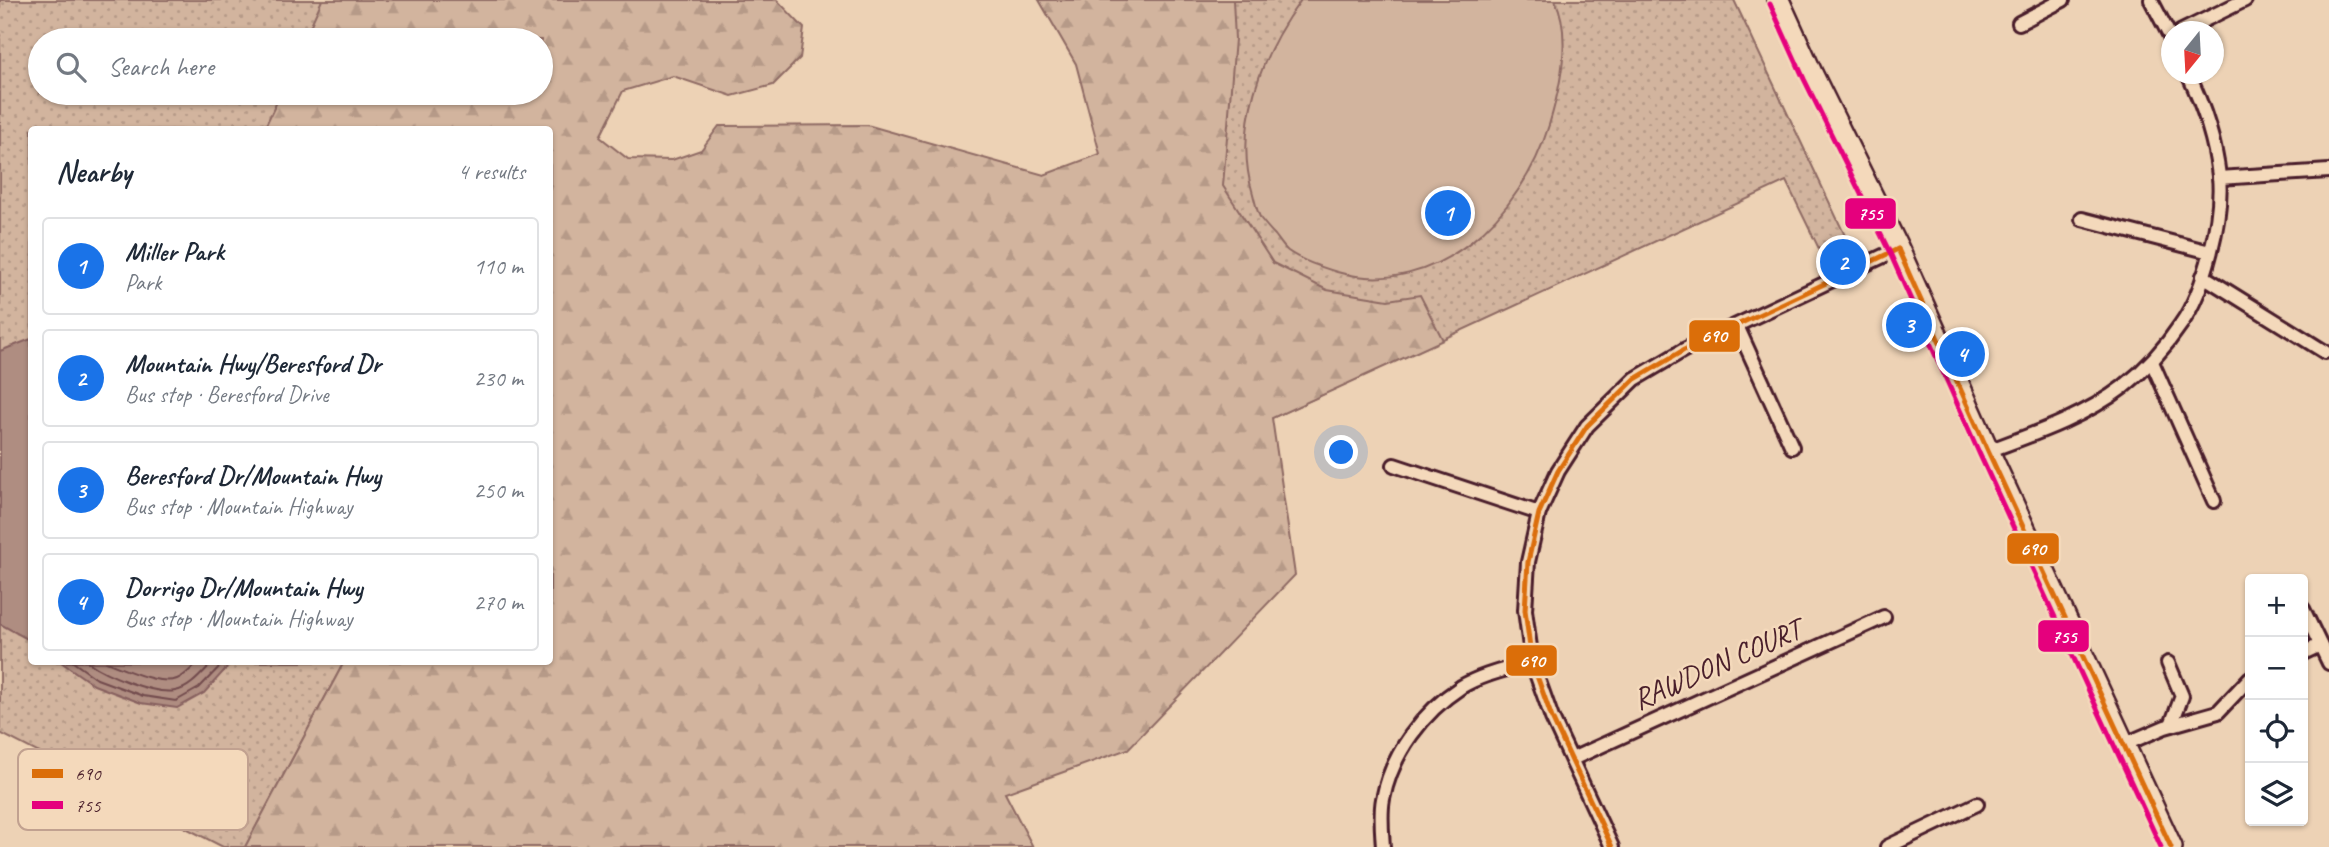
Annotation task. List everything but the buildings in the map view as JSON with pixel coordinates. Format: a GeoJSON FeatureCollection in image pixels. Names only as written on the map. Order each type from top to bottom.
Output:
{"type":"FeatureCollection","features":[{"type":"Feature","properties":{"kind":"main road"},"geometry":{"type":"LineString","coordinates":[[1778,0],[1898,249],[2171,847]]}},
{"type":"Feature","properties":{"kind":"street"},"geometry":{"type":"LineString","coordinates":[[2019,23],[2063,0]]}},
{"type":"Feature","properties":{"kind":"street"},"geometry":{"type":"LineString","coordinates":[[2151,0],[2164,21]]}},
{"type":"Feature","properties":{"kind":"street"},"geometry":{"type":"LineString","coordinates":[[2203,21],[2245,0]]}},
{"type":"Feature","properties":{"kind":"street"},"geometry":{"type":"LineString","coordinates":[[1988,451],[2089,410],[2123,387],[2152,362],[2183,322],[2203,276],[2210,252],[2216,225],[2219,178],[2211,134],[2192,84]]}},
{"type":"Feature","properties":{"kind":"street"},"geometry":{"type":"LineString","coordinates":[[2219,178],[2329,171]]}},
{"type":"Feature","properties":{"kind":"street"},"geometry":{"type":"LineString","coordinates":[[2082,219],[2210,252]]}},
{"type":"Feature","properties":{"kind":"street"},"geometry":{"type":"LineString","coordinates":[[1612,847],[1552,718],[1532,662],[1525,610],[1528,562],[1539,513],[1558,471],[1587,426],[1635,379],[1684,350],[1898,249]]}},
{"type":"Feature","properties":{"kind":"street"},"geometry":{"type":"LineString","coordinates":[[2203,276],[2325,352]]}},
{"type":"Feature","properties":{"kind":"street"},"geometry":{"type":"LineString","coordinates":[[1737,326],[1792,447]]}},
{"type":"Feature","properties":{"kind":"street"},"geometry":{"type":"LineString","coordinates":[[2152,362],[2214,501]]}},
{"type":"Feature","properties":{"kind":"street"},"geometry":{"type":"LineString","coordinates":[[1394,465],[1539,513]]}},
{"type":"Feature","properties":{"kind":"street","name":"RAWDON COURT"},"geometry":{"type":"LineString","coordinates":[[1572,759],[1884,617]]}},
{"type":"Feature","properties":{"kind":"street"},"geometry":{"type":"LineString","coordinates":[[2308,619],[2329,663]]}},
{"type":"Feature","properties":{"kind":"street"},"geometry":{"type":"LineString","coordinates":[[2308,651],[2320,645]]}},
{"type":"Feature","properties":{"kind":"street"},"geometry":{"type":"LineString","coordinates":[[1383,847],[1383,800],[1400,753],[1413,732],[1435,706],[1463,686],[1496,672],[1532,662]]}},
{"type":"Feature","properties":{"kind":"street"},"geometry":{"type":"LineString","coordinates":[[2168,663],[2182,696],[2171,725]]}},
{"type":"Feature","properties":{"kind":"street"},"geometry":{"type":"LineString","coordinates":[[2123,745],[2171,725],[2218,712],[2245,683]]}},
{"type":"Feature","properties":{"kind":"street"},"geometry":{"type":"LineString","coordinates":[[1887,847],[1977,804]]}},
{"type":"Feature","properties":{"kind":"green space"},"geometry":{"type":"Polygon","coordinates":[[[0,0],[552,0],[538,28],[28,28],[28,105],[500,105],[489,126],[28,126],[28,665],[342,665],[245,847],[223,847],[190,830],[248,830],[248,749],[31,749],[0,733],[0,0]]]}},
{"type":"Feature","properties":{"kind":"green space"},"geometry":{"type":"Polygon","coordinates":[[[322,0],[777,0],[804,28],[800,58],[773,85],[732,96],[673,76],[623,91],[600,137],[628,159],[672,160],[701,150],[719,126],[867,125],[1044,175],[1100,154],[1076,64],[1039,0],[1233,0],[1235,39],[1223,186],[1273,263],[1327,290],[1388,300],[1420,295],[1443,340],[1272,418],[1295,575],[1128,749],[1005,793],[1033,847],[245,847],[342,665],[553,665],[553,126],[265,126],[275,105],[553,105],[553,28],[309,28],[322,0]]]}},
{"type":"Feature","properties":{"kind":"green space"},"geometry":{"type":"Polygon","coordinates":[[[1217,0],[1734,0],[1849,244],[1823,257],[1786,181],[1272,418],[1143,139],[1217,0]]]}},
{"type":"Feature","properties":{"kind":"green space"},"geometry":{"type":"Polygon","coordinates":[[[1301,0],[1555,0],[1563,29],[1560,79],[1549,125],[1536,158],[1519,189],[1496,218],[1470,242],[1441,261],[1409,273],[1374,277],[1337,272],[1305,261],[1288,251],[1261,219],[1248,169],[1246,143],[1249,118],[1263,67],[1274,43],[1301,0]]]}},
{"type":"Feature","properties":{"kind":"water"},"geometry":{"type":"Polygon","coordinates":[[[28,340],[28,639],[0,624],[0,351],[28,340]]]}},
{"type":"Feature","properties":{"kind":"water"},"geometry":{"type":"Polygon","coordinates":[[[65,665],[229,665],[204,693],[177,708],[141,703],[94,685],[65,665]]]}},
{"type":"Feature","properties":{"kind":"transit line","name":"755"},"geometry":{"type":"LineString","coordinates":[[1770,4],[1890,253],[2161,847]]}},
{"type":"Feature","properties":{"kind":"transit line","name":"690"},"geometry":{"type":"LineString","coordinates":[[1898,249],[2171,847]]}},
{"type":"Feature","properties":{"kind":"transit line","name":"690"},"geometry":{"type":"LineString","coordinates":[[1612,847],[1552,718],[1532,662],[1525,610],[1528,562],[1539,513],[1558,471],[1587,426],[1635,379],[1684,350],[1898,249]]}},
{"type":"Feature","properties":{"kind":"place","name":"Miller Park"},"geometry":{"type":"Point","coordinates":[1448,213]}},
{"type":"Feature","properties":{"kind":"place","name":"Mountain Hwy/Beresford Dr"},"geometry":{"type":"Point","coordinates":[1843,262]}},
{"type":"Feature","properties":{"kind":"place","name":"Beresford Dr/Mountain Hwy"},"geometry":{"type":"Point","coordinates":[1909,325]}},
{"type":"Feature","properties":{"kind":"place","name":"Dorrigo Dr/Mountain Hwy"},"geometry":{"type":"Point","coordinates":[1962,354]}}]}
